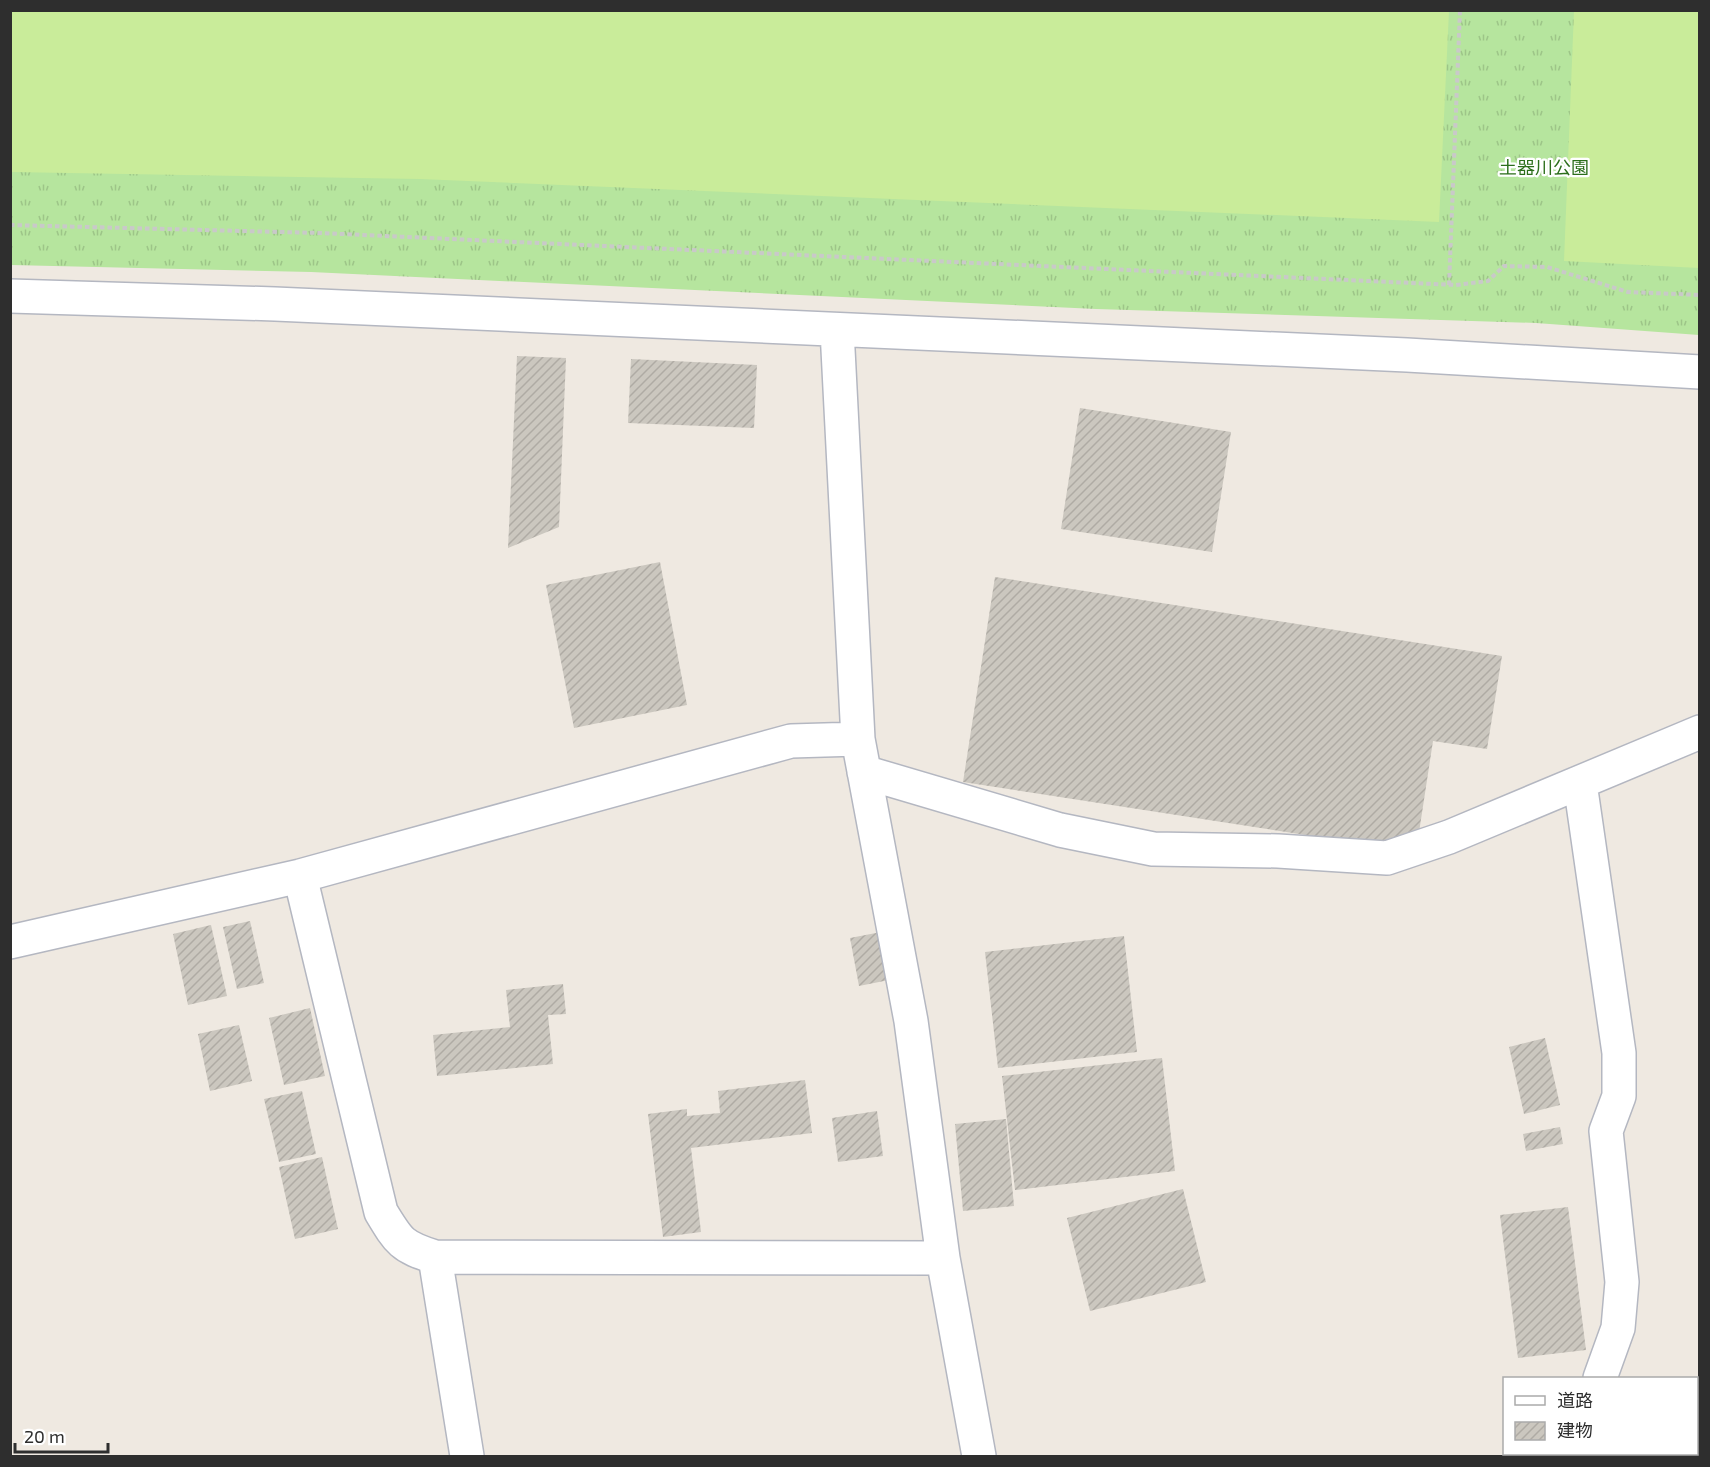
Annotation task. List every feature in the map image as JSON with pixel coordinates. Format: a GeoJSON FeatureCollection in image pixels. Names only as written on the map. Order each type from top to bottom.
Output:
{"type":"FeatureCollection","features":[{"type":"Feature","properties":{"kind":"street"},"geometry":{"type":"LineString","coordinates":[[10,296],[275,304],[1395,354],[1700,372]]}},
{"type":"Feature","properties":{"kind":"street"},"geometry":{"type":"LineString","coordinates":[[837,330],[858,739],[911,1021],[943,1258],[979,1456]]}},
{"type":"Feature","properties":{"kind":"street"},"geometry":{"type":"LineString","coordinates":[[864,772],[1060,830],[1152,849],[1278,851],[1387,858],[1449,837],[1700,732]]}},
{"type":"Feature","properties":{"kind":"street"},"geometry":{"type":"LineString","coordinates":[[10,942],[300,876],[791,741],[858,739]]}},
{"type":"Feature","properties":{"kind":"street"},"geometry":{"type":"LineString","coordinates":[[1580,783],[1619,1053],[1619,1096],[1606,1131],[1622,1282],[1618,1328],[1600,1377]]}},
{"type":"Feature","properties":{"kind":"street"},"geometry":{"type":"LineString","coordinates":[[300,876],[381,1212],[394,1233],[409,1249],[435,1257],[943,1258]]}},
{"type":"Feature","properties":{"kind":"street"},"geometry":{"type":"LineString","coordinates":[[435,1257],[467,1456]]}},
{"type":"Feature","properties":{"kind":"path"},"geometry":{"type":"LineString","coordinates":[[1449,285],[1460,10]]}},
{"type":"Feature","properties":{"kind":"path"},"geometry":{"type":"LineString","coordinates":[[10,225],[331,234],[1449,285],[1488,281],[1504,266],[1547,267],[1628,292],[1700,296]]}},
{"type":"Feature","properties":{"kind":"green space"},"geometry":{"type":"Polygon","coordinates":[[[11,10],[1449,11],[1439,222],[420,179],[11,172],[11,10]]]}},
{"type":"Feature","properties":{"kind":"green space","name":"土器川公園"},"geometry":{"type":"Polygon","coordinates":[[[11,11],[1699,11],[1699,335],[1536,323],[1096,309],[311,272],[11,265],[11,11]]]}},
{"type":"Feature","properties":{"kind":"green space"},"geometry":{"type":"Polygon","coordinates":[[[1574,11],[1699,11],[1699,268],[1564,261],[1574,11]]]}},
{"type":"Feature","properties":{"kind":"building"},"geometry":{"type":"Polygon","coordinates":[[[517,356],[566,358],[559,527],[508,548],[517,356]]]}},
{"type":"Feature","properties":{"kind":"building"},"geometry":{"type":"Polygon","coordinates":[[[631,359],[757,365],[754,428],[628,423],[631,359]]]}},
{"type":"Feature","properties":{"kind":"building"},"geometry":{"type":"Polygon","coordinates":[[[1080,408],[1231,432],[1212,552],[1061,529],[1080,408]]]}},
{"type":"Feature","properties":{"kind":"building"},"geometry":{"type":"Polygon","coordinates":[[[660,562],[687,705],[574,728],[546,585],[660,562]]]}},
{"type":"Feature","properties":{"kind":"building"},"geometry":{"type":"Polygon","coordinates":[[[995,577],[1502,656],[1487,749],[1433,741],[1416,852],[963,782],[995,577]]]}},
{"type":"Feature","properties":{"kind":"building"},"geometry":{"type":"Polygon","coordinates":[[[250,921],[264,983],[237,989],[223,927],[250,921]]]}},
{"type":"Feature","properties":{"kind":"building"},"geometry":{"type":"Polygon","coordinates":[[[211,925],[227,996],[188,1005],[173,934],[211,925]]]}},
{"type":"Feature","properties":{"kind":"building"},"geometry":{"type":"Polygon","coordinates":[[[881,932],[889,980],[859,986],[850,938],[881,932]]]}},
{"type":"Feature","properties":{"kind":"building"},"geometry":{"type":"Polygon","coordinates":[[[1124,936],[1137,1052],[998,1068],[985,952],[1124,936]]]}},
{"type":"Feature","properties":{"kind":"building"},"geometry":{"type":"Polygon","coordinates":[[[563,984],[566,1014],[548,1015],[553,1064],[437,1076],[433,1035],[510,1027],[506,990],[563,984]]]}},
{"type":"Feature","properties":{"kind":"building"},"geometry":{"type":"Polygon","coordinates":[[[310,1008],[325,1076],[284,1085],[269,1018],[310,1008]]]}},
{"type":"Feature","properties":{"kind":"building"},"geometry":{"type":"Polygon","coordinates":[[[239,1025],[252,1081],[210,1091],[198,1034],[239,1025]]]}},
{"type":"Feature","properties":{"kind":"building"},"geometry":{"type":"Polygon","coordinates":[[[1545,1038],[1560,1105],[1524,1114],[1509,1047],[1545,1038]]]}},
{"type":"Feature","properties":{"kind":"building"},"geometry":{"type":"Polygon","coordinates":[[[1162,1058],[1175,1171],[1015,1190],[1002,1076],[1162,1058]]]}},
{"type":"Feature","properties":{"kind":"building"},"geometry":{"type":"Polygon","coordinates":[[[805,1080],[812,1133],[691,1148],[701,1232],[663,1237],[648,1114],[687,1109],[687,1116],[720,1113],[718,1091],[805,1080]]]}},
{"type":"Feature","properties":{"kind":"building"},"geometry":{"type":"Polygon","coordinates":[[[302,1091],[316,1154],[279,1162],[264,1099],[302,1091]]]}},
{"type":"Feature","properties":{"kind":"building"},"geometry":{"type":"Polygon","coordinates":[[[877,1111],[883,1156],[838,1162],[832,1118],[877,1111]]]}},
{"type":"Feature","properties":{"kind":"building"},"geometry":{"type":"Polygon","coordinates":[[[1006,1119],[1014,1206],[963,1211],[955,1124],[1006,1119]]]}},
{"type":"Feature","properties":{"kind":"building"},"geometry":{"type":"Polygon","coordinates":[[[1560,1127],[1563,1144],[1526,1151],[1523,1134],[1560,1127]]]}},
{"type":"Feature","properties":{"kind":"building"},"geometry":{"type":"Polygon","coordinates":[[[322,1157],[338,1229],[295,1239],[279,1167],[322,1157]]]}},
{"type":"Feature","properties":{"kind":"building"},"geometry":{"type":"Polygon","coordinates":[[[1183,1189],[1206,1282],[1090,1311],[1067,1218],[1183,1189]]]}},
{"type":"Feature","properties":{"kind":"building"},"geometry":{"type":"Polygon","coordinates":[[[1568,1207],[1586,1350],[1518,1358],[1500,1215],[1568,1207]]]}}]}
